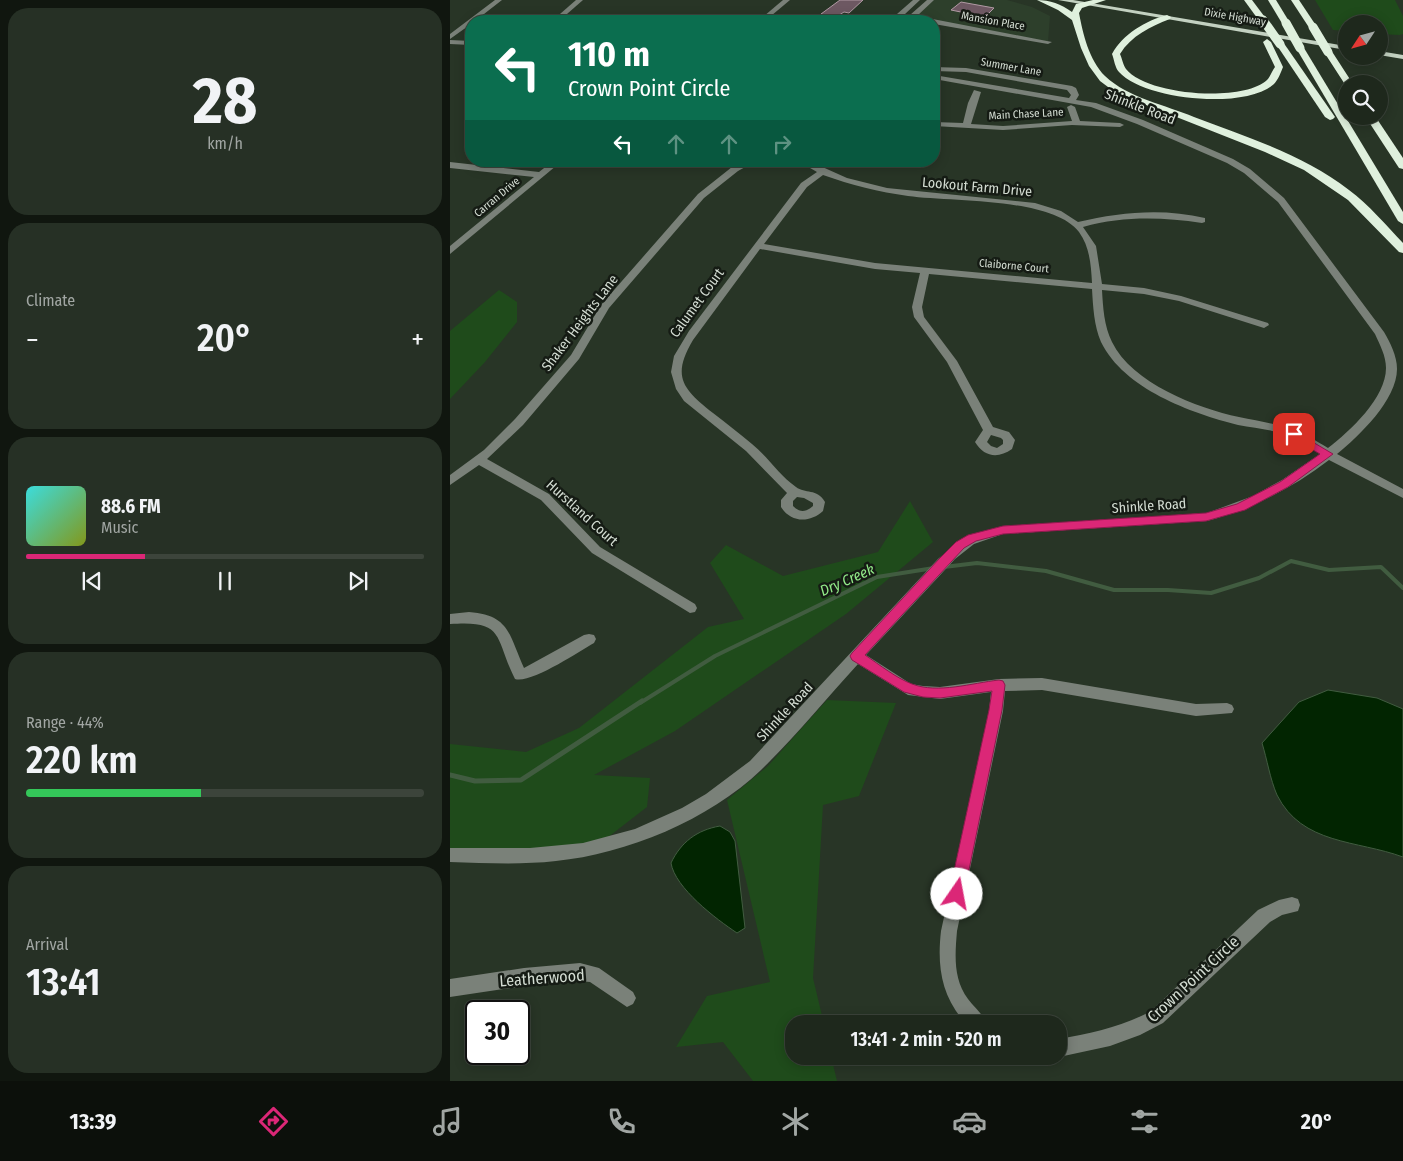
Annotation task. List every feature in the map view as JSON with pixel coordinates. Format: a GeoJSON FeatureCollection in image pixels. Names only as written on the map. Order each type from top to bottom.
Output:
{"type":"FeatureCollection","features":[{"type":"Feature","properties":{"kind":"highway"},"geometry":{"type":"LineString","coordinates":[[1041,0],[1054,5],[1076,19]]}},
{"type":"Feature","properties":{"kind":"highway"},"geometry":{"type":"LineString","coordinates":[[1102,0],[1085,4],[1077,8],[1075,13],[1092,66],[1103,79],[1120,90],[1270,151],[1331,182],[1365,209],[1403,250]]}},
{"type":"Feature","properties":{"kind":"highway"},"geometry":{"type":"LineString","coordinates":[[1248,0],[1259,19],[1280,44],[1331,118],[1351,152],[1373,172]]}},
{"type":"Feature","properties":{"kind":"highway"},"geometry":{"type":"LineString","coordinates":[[1272,0],[1403,221]]}},
{"type":"Feature","properties":{"kind":"highway"},"geometry":{"type":"LineString","coordinates":[[1295,0],[1343,75]]}},
{"type":"Feature","properties":{"kind":"highway"},"geometry":{"type":"LineString","coordinates":[[1304,0],[1314,16],[1313,27]]}},
{"type":"Feature","properties":{"kind":"highway"},"geometry":{"type":"LineString","coordinates":[[1167,17],[1124,41],[1118,47],[1116,59],[1128,75],[1143,84],[1164,91],[1191,96],[1220,96],[1244,93],[1267,85],[1274,79],[1279,67],[1259,19]]}},
{"type":"Feature","properties":{"kind":"highway"},"geometry":{"type":"LineString","coordinates":[[1376,125],[1403,166]]}},
{"type":"Feature","properties":{"kind":"main road","name":"Dixie Highway"},"geometry":{"type":"LineString","coordinates":[[1062,0],[1338,47]]}},
{"type":"Feature","properties":{"kind":"main road","name":"Dixie Highway"},"geometry":{"type":"LineString","coordinates":[[1102,0],[1338,40]]}},
{"type":"Feature","properties":{"kind":"main road"},"geometry":{"type":"LineString","coordinates":[[1388,48],[1403,50]]}},
{"type":"Feature","properties":{"kind":"main road"},"geometry":{"type":"LineString","coordinates":[[1388,54],[1403,57]]}},
{"type":"Feature","properties":{"kind":"street"},"geometry":{"type":"LineString","coordinates":[[479,15],[499,0]]}},
{"type":"Feature","properties":{"kind":"street"},"geometry":{"type":"LineString","coordinates":[[562,15],[580,0]]}},
{"type":"Feature","properties":{"kind":"street"},"geometry":{"type":"LineString","coordinates":[[768,15],[786,0]]}},
{"type":"Feature","properties":{"kind":"street"},"geometry":{"type":"LineString","coordinates":[[899,15],[917,0]]}},
{"type":"Feature","properties":{"kind":"street"},"geometry":{"type":"LineString","coordinates":[[914,15],[931,0]]}},
{"type":"Feature","properties":{"kind":"street","name":"Mansion Place"},"geometry":{"type":"LineString","coordinates":[[940,23],[1048,42]]}},
{"type":"Feature","properties":{"kind":"street"},"geometry":{"type":"LineString","coordinates":[[450,37],[465,26]]}},
{"type":"Feature","properties":{"kind":"street"},"geometry":{"type":"LineString","coordinates":[[450,42],[465,43]]}},
{"type":"Feature","properties":{"kind":"street","name":"Summer Lane"},"geometry":{"type":"LineString","coordinates":[[940,68],[966,70],[1069,88],[1074,90],[1075,95],[1072,103]]}},
{"type":"Feature","properties":{"kind":"street","name":"Shinkle Road"},"geometry":{"type":"LineString","coordinates":[[450,855],[556,854],[594,848],[641,834],[687,813],[735,783],[754,766],[943,562],[960,545],[972,538],[1003,530],[1206,517],[1241,507],[1259,499],[1328,454],[1365,422],[1387,387],[1392,367],[1386,347],[1380,334],[1281,200],[1254,176],[1216,154],[1110,110],[940,78]]}},
{"type":"Feature","properties":{"kind":"street"},"geometry":{"type":"LineString","coordinates":[[966,126],[977,92]]}},
{"type":"Feature","properties":{"kind":"street"},"geometry":{"type":"LineString","coordinates":[[1072,103],[1077,123]]}},
{"type":"Feature","properties":{"kind":"street","name":"Main Chase Lane"},"geometry":{"type":"LineString","coordinates":[[940,124],[1010,128],[1077,123],[1120,125]]}},
{"type":"Feature","properties":{"kind":"street"},"geometry":{"type":"LineString","coordinates":[[450,165],[465,167]]}},
{"type":"Feature","properties":{"kind":"street"},"geometry":{"type":"LineString","coordinates":[[467,167],[541,176]]}},
{"type":"Feature","properties":{"kind":"street","name":"Carran Drive"},"geometry":{"type":"LineString","coordinates":[[450,250],[551,167]]}},
{"type":"Feature","properties":{"kind":"street","name":"Shaker Heights Lane"},"geometry":{"type":"LineString","coordinates":[[450,481],[488,453],[519,422],[575,357],[605,307],[701,196],[739,167]]}},
{"type":"Feature","properties":{"kind":"street","name":"Lookout Farm Drive"},"geometry":{"type":"LineString","coordinates":[[813,167],[858,184],[894,193],[1038,206],[1058,213],[1079,225],[1090,239],[1093,247],[1102,334],[1116,357],[1132,373],[1162,392],[1199,408],[1294,434],[1403,494]]}},
{"type":"Feature","properties":{"kind":"street","name":"Calumet Court"},"geometry":{"type":"LineString","coordinates":[[794,493],[750,448],[688,400],[682,391],[675,369],[680,351],[758,246],[804,185],[823,172]]}},
{"type":"Feature","properties":{"kind":"street"},"geometry":{"type":"LineString","coordinates":[[1079,225],[1130,214],[1202,220]]}},
{"type":"Feature","properties":{"kind":"street","name":"Claiborne Court"},"geometry":{"type":"LineString","coordinates":[[758,246],[875,266],[1165,294],[1264,325]]}},
{"type":"Feature","properties":{"kind":"street"},"geometry":{"type":"LineString","coordinates":[[925,271],[918,307],[919,317],[952,361],[989,430]]}},
{"type":"Feature","properties":{"kind":"street","name":"Hurstland Court"},"geometry":{"type":"LineString","coordinates":[[479,460],[545,497],[596,550],[690,608]]}},
{"type":"Feature","properties":{"kind":"street"},"geometry":{"type":"LineString","coordinates":[[450,619],[466,617],[491,620],[501,629],[520,675],[545,664],[589,639]]}},
{"type":"Feature","properties":{"kind":"street"},"geometry":{"type":"LineString","coordinates":[[857,656],[908,689],[923,692],[940,693],[999,685],[1042,684],[1187,709],[1227,709]]}},
{"type":"Feature","properties":{"kind":"street"},"geometry":{"type":"LineString","coordinates":[[971,1015],[954,994],[946,958],[949,931],[996,710],[999,685]]}},
{"type":"Feature","properties":{"kind":"street","name":"Crown Point Circle"},"geometry":{"type":"LineString","coordinates":[[1067,1046],[1123,1034],[1157,1016],[1264,916],[1279,908],[1292,905]]}},
{"type":"Feature","properties":{"kind":"street","name":"Leatherwood"},"geometry":{"type":"LineString","coordinates":[[450,988],[524,977],[580,972],[593,974],[627,998]]}},
{"type":"Feature","properties":{"kind":"shaded area"},"geometry":{"type":"Polygon","coordinates":[[[931,0],[1007,0],[1032,7],[1050,16],[1048,42],[940,23],[940,15],[915,15],[931,0]]]}},
{"type":"Feature","properties":{"kind":"shaded area"},"geometry":{"type":"Polygon","coordinates":[[[1315,0],[1395,0],[1403,16],[1403,34],[1400,35],[1388,34],[1388,15],[1338,15],[1338,30],[1333,30],[1315,0]]]}},
{"type":"Feature","properties":{"kind":"shaded area"},"geometry":{"type":"Polygon","coordinates":[[[499,290],[517,302],[517,322],[485,362],[450,399],[450,331],[499,290]]]}},
{"type":"Feature","properties":{"kind":"shaded area"},"geometry":{"type":"Polygon","coordinates":[[[910,501],[933,542],[846,614],[675,731],[594,775],[650,778],[647,807],[594,848],[450,855],[450,744],[526,752],[579,728],[708,627],[744,619],[710,563],[726,545],[783,576],[878,552],[910,501]]]}},
{"type":"Feature","properties":{"kind":"shaded area"},"geometry":{"type":"Polygon","coordinates":[[[1328,690],[1377,698],[1403,709],[1403,857],[1316,832],[1301,823],[1288,811],[1277,795],[1262,743],[1299,702],[1328,690]]]}},
{"type":"Feature","properties":{"kind":"shaded area"},"geometry":{"type":"Polygon","coordinates":[[[827,700],[896,703],[859,796],[823,805],[813,978],[822,1015],[785,1015],[785,1065],[833,1065],[837,1081],[753,1081],[723,1042],[676,1047],[707,996],[770,982],[727,800],[768,766],[827,700]]]}},
{"type":"Feature","properties":{"kind":"shaded area"},"geometry":{"type":"Polygon","coordinates":[[[720,826],[730,832],[735,841],[745,928],[737,933],[718,920],[688,892],[674,873],[671,863],[680,849],[691,838],[720,826]]]}},
{"type":"Feature","properties":{"kind":"building"},"geometry":{"type":"Polygon","coordinates":[[[840,0],[863,0],[849,13],[844,12],[839,15],[821,14],[840,0]]]}},
{"type":"Feature","properties":{"kind":"building"},"geometry":{"type":"Polygon","coordinates":[[[961,2],[994,8],[985,17],[951,10],[961,2]]]}},
{"type":"Feature","properties":{"kind":"waterway","name":"Dry Creek"},"geometry":{"type":"LineString","coordinates":[[944,567],[977,563],[1046,571],[1114,590],[1168,590],[1211,593],[1259,578],[1291,561],[1329,570],[1381,567],[1403,588]]}},
{"type":"Feature","properties":{"kind":"waterway","name":"Dry Creek"},"geometry":{"type":"LineString","coordinates":[[640,703],[715,656],[877,577],[934,568]]}},
{"type":"Feature","properties":{"kind":"waterway","name":"Dry Creek"},"geometry":{"type":"LineString","coordinates":[[450,775],[475,781],[521,780],[642,701]]}},
{"type":"Feature","properties":{"kind":"route"},"geometry":{"type":"LineString","coordinates":[[957,894],[996,710],[999,685],[940,693],[908,689],[857,656],[943,562],[960,545],[972,538],[1003,530],[1206,517],[1241,507],[1284,484],[1328,454],[1294,434]]}}]}
